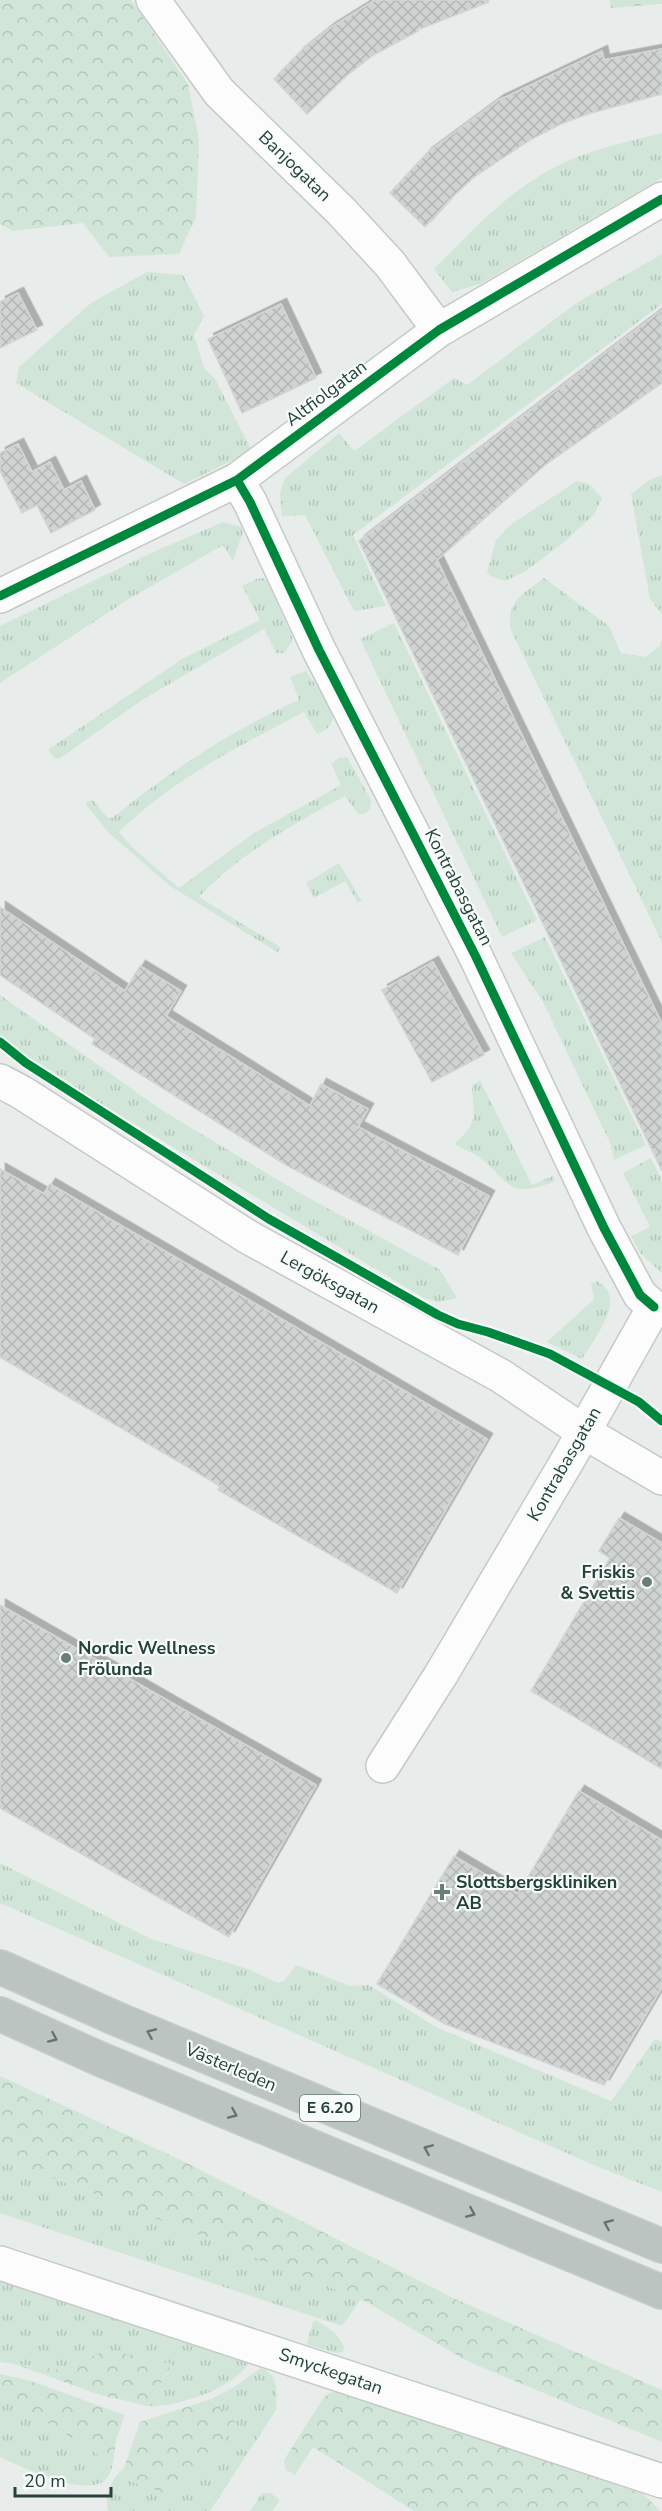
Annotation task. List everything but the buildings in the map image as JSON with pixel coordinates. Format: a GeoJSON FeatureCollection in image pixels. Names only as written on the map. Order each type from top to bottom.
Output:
{"type":"FeatureCollection","features":[{"type":"Feature","properties":{"kind":"highway","name":"Västerleden"},"geometry":{"type":"LineString","coordinates":[[0,1967],[117,2019],[662,2246]]}},
{"type":"Feature","properties":{"kind":"highway","name":"E 6.20"},"geometry":{"type":"LineString","coordinates":[[0,2014],[100,2059],[662,2292]]}},
{"type":"Feature","properties":{"kind":"street","name":"Banjogatan"},"geometry":{"type":"LineString","coordinates":[[153,0],[219,92],[383,256],[439,330]]}},
{"type":"Feature","properties":{"kind":"street","name":"Altfiolgatan"},"geometry":{"type":"LineString","coordinates":[[0,596],[237,480],[439,330],[662,199]]}},
{"type":"Feature","properties":{"kind":"street","name":"Kontrabasgatan"},"geometry":{"type":"LineString","coordinates":[[237,480],[319,650],[462,928],[604,1228],[640,1295],[658,1307],[442,1673],[383,1766]]}},
{"type":"Feature","properties":{"kind":"street","name":"Lergöksgatan"},"geometry":{"type":"LineString","coordinates":[[0,1081],[21,1092],[248,1237],[501,1376],[584,1432],[662,1478]]}},
{"type":"Feature","properties":{"kind":"street","name":"Smyckegatan"},"geometry":{"type":"LineString","coordinates":[[0,2263],[662,2481]]}},
{"type":"Feature","properties":{"kind":"green space"},"geometry":{"type":"Polygon","coordinates":[[[0,0],[131,0],[136,7],[188,84],[199,140],[196,217],[179,254],[109,257],[83,223],[13,231],[0,224],[0,0]]]}},
{"type":"Feature","properties":{"kind":"green space"},"geometry":{"type":"Polygon","coordinates":[[[610,0],[662,0],[662,4],[611,8],[610,0]]]}},
{"type":"Feature","properties":{"kind":"green space"},"geometry":{"type":"Polygon","coordinates":[[[662,133],[662,178],[480,284],[452,292],[434,269],[504,201],[536,178],[579,156],[662,133]]]}},
{"type":"Feature","properties":{"kind":"green space"},"geometry":{"type":"Polygon","coordinates":[[[662,254],[662,304],[353,535],[386,606],[354,611],[305,515],[282,516],[280,493],[285,478],[339,433],[354,451],[454,378],[467,385],[578,302],[662,254]]]}},
{"type":"Feature","properties":{"kind":"green space"},"geometry":{"type":"Polygon","coordinates":[[[147,272],[183,275],[204,316],[194,335],[205,370],[214,377],[252,451],[184,484],[16,383],[19,367],[91,303],[147,272]]]}},
{"type":"Feature","properties":{"kind":"green space"},"geometry":{"type":"Polygon","coordinates":[[[662,475],[662,614],[650,599],[631,494],[651,479],[662,475]]]}},
{"type":"Feature","properties":{"kind":"green space"},"geometry":{"type":"Polygon","coordinates":[[[577,481],[589,484],[602,498],[594,515],[563,543],[526,571],[505,581],[490,576],[487,572],[496,540],[510,525],[577,481]]]}},
{"type":"Feature","properties":{"kind":"green space"},"geometry":{"type":"Polygon","coordinates":[[[223,522],[241,527],[243,532],[233,561],[223,545],[129,599],[0,683],[0,626],[151,553],[223,522]]]}},
{"type":"Feature","properties":{"kind":"green space"},"geometry":{"type":"Polygon","coordinates":[[[263,578],[267,581],[292,636],[292,642],[284,653],[276,653],[264,629],[145,698],[59,759],[51,754],[49,749],[182,659],[260,620],[242,586],[263,578]]]}},
{"type":"Feature","properties":{"kind":"green space"},"geometry":{"type":"Polygon","coordinates":[[[544,578],[609,626],[621,653],[645,657],[660,646],[662,638],[662,942],[510,628],[512,610],[518,598],[544,578]]]}},
{"type":"Feature","properties":{"kind":"green space"},"geometry":{"type":"Polygon","coordinates":[[[394,623],[537,920],[502,937],[360,639],[394,623]]]}},
{"type":"Feature","properties":{"kind":"green space"},"geometry":{"type":"Polygon","coordinates":[[[306,671],[321,692],[333,716],[328,728],[317,734],[304,712],[207,765],[161,796],[119,832],[133,848],[179,888],[254,833],[341,785],[331,764],[339,758],[347,757],[371,800],[370,810],[364,814],[358,814],[345,796],[249,854],[199,897],[280,947],[277,952],[170,886],[109,833],[86,805],[87,802],[93,800],[107,817],[112,818],[201,753],[299,700],[290,677],[306,671]]]}},
{"type":"Feature","properties":{"kind":"green space"},"geometry":{"type":"Polygon","coordinates":[[[339,863],[362,901],[358,903],[345,881],[314,898],[306,883],[339,863]]]}},
{"type":"Feature","properties":{"kind":"green space"},"geometry":{"type":"Polygon","coordinates":[[[545,937],[646,1145],[614,1160],[611,1145],[543,1002],[511,953],[545,937]]]}},
{"type":"Feature","properties":{"kind":"green space"},"geometry":{"type":"Polygon","coordinates":[[[0,995],[160,1109],[298,1192],[440,1270],[457,1298],[438,1302],[424,1298],[26,1059],[0,1038],[0,995]]]}},
{"type":"Feature","properties":{"kind":"green space"},"geometry":{"type":"Polygon","coordinates":[[[480,1080],[532,1185],[553,1176],[555,1180],[553,1182],[524,1189],[515,1187],[507,1183],[474,1154],[457,1146],[455,1143],[472,1123],[474,1111],[472,1086],[480,1080]]]}},
{"type":"Feature","properties":{"kind":"green space"},"geometry":{"type":"Polygon","coordinates":[[[651,1158],[662,1180],[662,1273],[640,1253],[631,1236],[650,1227],[623,1173],[651,1158]]]}},
{"type":"Feature","properties":{"kind":"green space"},"geometry":{"type":"Polygon","coordinates":[[[598,1281],[608,1292],[609,1308],[602,1327],[582,1359],[547,1342],[594,1299],[591,1283],[598,1281]]]}},
{"type":"Feature","properties":{"kind":"green space"},"geometry":{"type":"Polygon","coordinates":[[[0,1863],[151,1939],[248,1969],[278,1983],[284,1981],[296,1965],[350,1986],[369,1985],[438,2028],[611,2101],[655,2039],[662,2042],[662,2192],[598,2167],[0,1903],[0,1863]]]}},
{"type":"Feature","properties":{"kind":"green space"},"geometry":{"type":"Polygon","coordinates":[[[0,2076],[185,2162],[453,2298],[662,2390],[662,2442],[469,2362],[361,2299],[0,2157],[0,2076]]]}},
{"type":"Feature","properties":{"kind":"green space"},"geometry":{"type":"Polygon","coordinates":[[[0,2157],[361,2299],[342,2326],[0,2213],[0,2157]]]}},
{"type":"Feature","properties":{"kind":"green space"},"geometry":{"type":"Polygon","coordinates":[[[0,2280],[250,2361],[243,2371],[219,2388],[189,2400],[159,2406],[147,2406],[172,2365],[107,2350],[61,2370],[0,2362],[0,2280]]]}},
{"type":"Feature","properties":{"kind":"green space"},"geometry":{"type":"Polygon","coordinates":[[[316,2320],[334,2332],[344,2346],[343,2352],[336,2353],[309,2345],[307,2342],[313,2322],[316,2320]]]}},
{"type":"Feature","properties":{"kind":"green space"},"geometry":{"type":"Polygon","coordinates":[[[107,2350],[172,2364],[147,2406],[100,2395],[12,2363],[61,2370],[107,2350]]]}},
{"type":"Feature","properties":{"kind":"green space"},"geometry":{"type":"Polygon","coordinates":[[[261,2368],[271,2375],[276,2385],[276,2410],[210,2511],[108,2511],[108,2493],[116,2476],[164,2493],[172,2486],[236,2423],[211,2399],[234,2387],[261,2368]]]}},
{"type":"Feature","properties":{"kind":"green space"},"geometry":{"type":"Polygon","coordinates":[[[0,2374],[31,2381],[125,2415],[116,2440],[113,2464],[0,2393],[0,2374]]]}},
{"type":"Feature","properties":{"kind":"green space"},"geometry":{"type":"Polygon","coordinates":[[[340,2391],[635,2485],[660,2511],[414,2511],[313,2447],[295,2475],[286,2470],[284,2460],[324,2397],[340,2391]]]}},
{"type":"Feature","properties":{"kind":"green space"},"geometry":{"type":"Polygon","coordinates":[[[0,2393],[113,2464],[108,2478],[94,2485],[68,2483],[52,2479],[0,2457],[0,2393]]]}},
{"type":"Feature","properties":{"kind":"green space"},"geometry":{"type":"Polygon","coordinates":[[[211,2399],[236,2423],[211,2461],[164,2493],[116,2476],[124,2468],[140,2422],[211,2399]]]}},
{"type":"Feature","properties":{"kind":"green space"},"geometry":{"type":"Polygon","coordinates":[[[262,2493],[270,2493],[278,2498],[279,2502],[272,2511],[250,2511],[262,2493]]]}},
{"type":"Feature","properties":{"kind":"cycle path"},"geometry":{"type":"LineString","coordinates":[[0,596],[237,480],[439,330],[662,199]]}},
{"type":"Feature","properties":{"kind":"cycle path"},"geometry":{"type":"LineString","coordinates":[[237,480],[250,502],[319,650],[476,957],[604,1228],[640,1295],[654,1307]]}},
{"type":"Feature","properties":{"kind":"cycle path"},"geometry":{"type":"LineString","coordinates":[[0,1042],[26,1063],[269,1219],[438,1315],[458,1324],[550,1354],[639,1402],[662,1421]]}},
{"type":"Feature","properties":{"kind":"place","name":"Friskis & Svettis"},"geometry":{"type":"Point","coordinates":[647,1582]}},
{"type":"Feature","properties":{"kind":"place","name":"Nordic Wellness Frölunda"},"geometry":{"type":"Point","coordinates":[66,1658]}},
{"type":"Feature","properties":{"kind":"place","name":"Slottsbergskliniken AB"},"geometry":{"type":"Point","coordinates":[442,1892]}}]}
